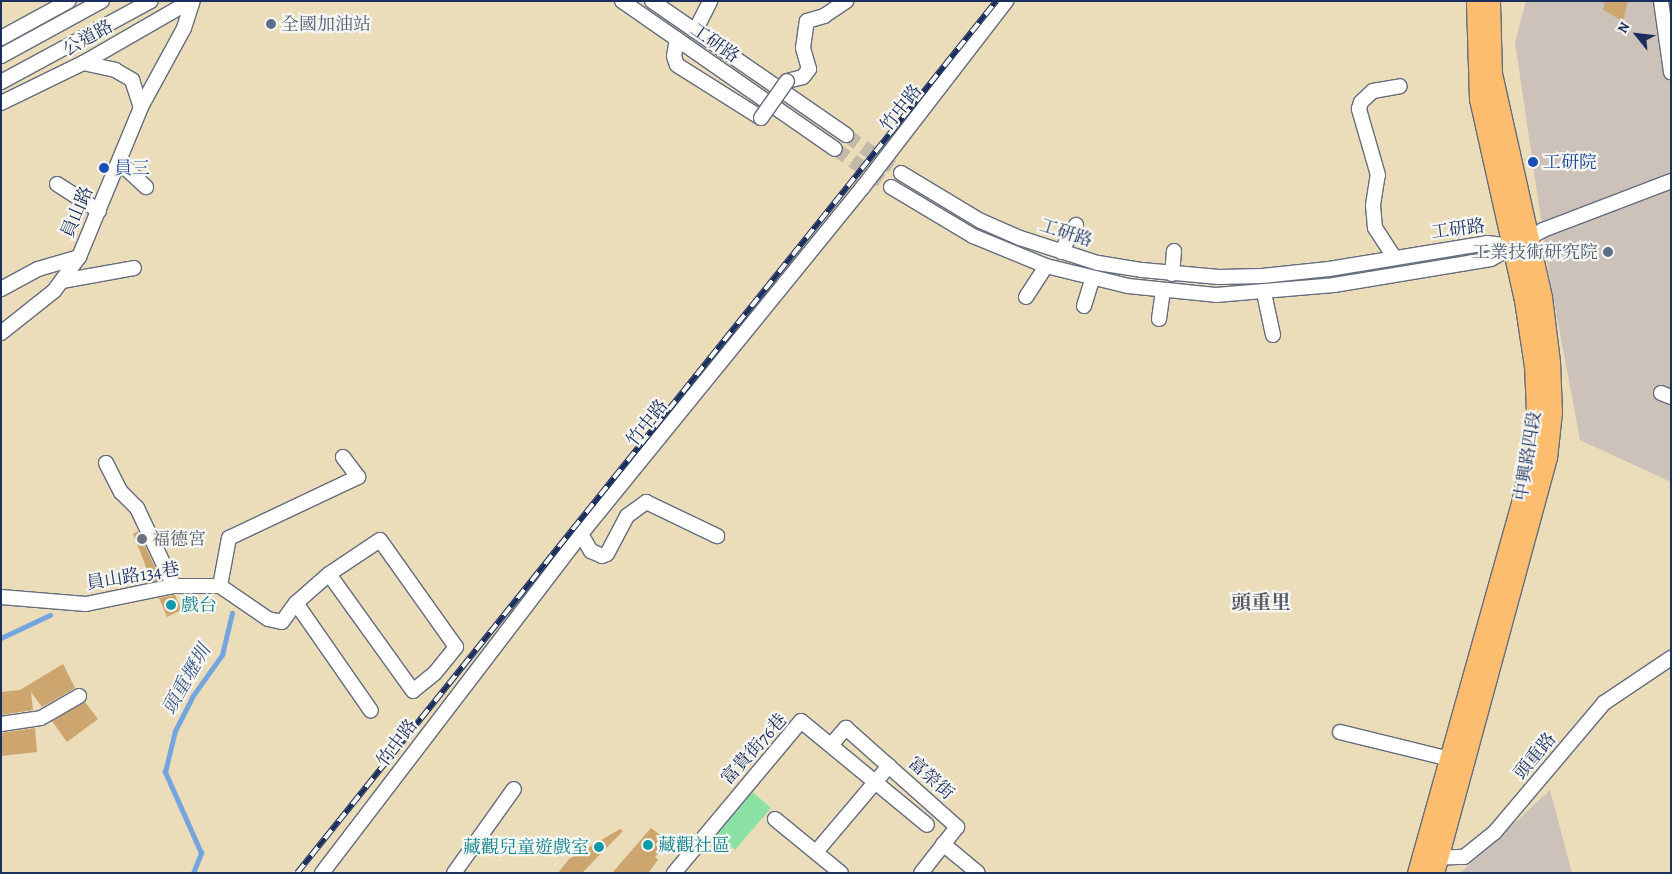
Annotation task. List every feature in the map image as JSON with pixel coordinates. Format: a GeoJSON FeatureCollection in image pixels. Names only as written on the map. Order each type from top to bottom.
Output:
{"type":"FeatureCollection","features":[{"type":"Feature","properties":{"kind":"main road","name":"中興路四段"},"geometry":{"type":"LineString","coordinates":[[1476,1],[1480,99],[1520,242]]}},
{"type":"Feature","properties":{"kind":"main road","name":"中興路四段"},"geometry":{"type":"LineString","coordinates":[[1428,866],[1520,507],[1532,456],[1536,411],[1534,366],[1520,242],[1492,74],[1490,1]]}},
{"type":"Feature","properties":{"kind":"street"},"geometry":{"type":"LineString","coordinates":[[1,38],[68,1]]}},
{"type":"Feature","properties":{"kind":"street","name":"公道路"},"geometry":{"type":"LineString","coordinates":[[1,56],[102,1]]}},
{"type":"Feature","properties":{"kind":"street","name":"公道路"},"geometry":{"type":"LineString","coordinates":[[1,82],[151,1]]}},
{"type":"Feature","properties":{"kind":"street","name":"公道路"},"geometry":{"type":"LineString","coordinates":[[1,104],[83,63],[192,1]]}},
{"type":"Feature","properties":{"kind":"street","name":"員山路"},"geometry":{"type":"LineString","coordinates":[[1,333],[54,292],[79,257],[141,107],[184,28],[192,1]]}},
{"type":"Feature","properties":{"kind":"street","name":"工研路"},"geometry":{"type":"LineString","coordinates":[[622,1],[835,149]]}},
{"type":"Feature","properties":{"kind":"street","name":"工研路"},"geometry":{"type":"LineString","coordinates":[[652,1],[846,135]]}},
{"type":"Feature","properties":{"kind":"street"},"geometry":{"type":"LineString","coordinates":[[694,31],[710,1]]}},
{"type":"Feature","properties":{"kind":"street"},"geometry":{"type":"LineString","coordinates":[[677,39],[674,56],[677,64],[761,118],[786,81],[803,77],[809,69],[803,48],[806,21],[824,16],[846,1]]}},
{"type":"Feature","properties":{"kind":"street","name":"竹中路"},"geometry":{"type":"LineString","coordinates":[[322,873],[581,534],[904,135],[1006,1]]}},
{"type":"Feature","properties":{"kind":"street"},"geometry":{"type":"LineString","coordinates":[[1661,1],[1671,72]]}},
{"type":"Feature","properties":{"kind":"street"},"geometry":{"type":"LineString","coordinates":[[83,63],[115,70],[132,80],[141,107]]}},
{"type":"Feature","properties":{"kind":"street"},"geometry":{"type":"LineString","coordinates":[[1394,257],[1375,228],[1373,205],[1378,175],[1359,109],[1366,95],[1400,86]]}},
{"type":"Feature","properties":{"kind":"street"},"geometry":{"type":"LineString","coordinates":[[119,162],[146,187]]}},
{"type":"Feature","properties":{"kind":"street","name":"工研路"},"geometry":{"type":"LineString","coordinates":[[901,173],[981,221],[1060,252],[1098,262],[1172,274],[1262,276],[1487,243],[1520,242]]}},
{"type":"Feature","properties":{"kind":"street"},"geometry":{"type":"LineString","coordinates":[[1520,242],[1671,181]]}},
{"type":"Feature","properties":{"kind":"street"},"geometry":{"type":"LineString","coordinates":[[57,184],[99,211]]}},
{"type":"Feature","properties":{"kind":"street","name":"工研路"},"geometry":{"type":"LineString","coordinates":[[891,187],[973,236],[1046,266],[1092,279],[1163,290],[1216,295],[1264,293],[1491,259],[1520,242]]}},
{"type":"Feature","properties":{"kind":"street"},"geometry":{"type":"LineString","coordinates":[[1060,252],[1076,225]]}},
{"type":"Feature","properties":{"kind":"street"},"geometry":{"type":"LineString","coordinates":[[1172,274],[1174,251]]}},
{"type":"Feature","properties":{"kind":"street"},"geometry":{"type":"LineString","coordinates":[[1,289],[38,269],[79,257]]}},
{"type":"Feature","properties":{"kind":"street"},"geometry":{"type":"LineString","coordinates":[[1026,297],[1046,266]]}},
{"type":"Feature","properties":{"kind":"street"},"geometry":{"type":"LineString","coordinates":[[62,281],[134,268]]}},
{"type":"Feature","properties":{"kind":"street"},"geometry":{"type":"LineString","coordinates":[[1084,306],[1092,279]]}},
{"type":"Feature","properties":{"kind":"street"},"geometry":{"type":"LineString","coordinates":[[1158,319],[1163,290]]}},
{"type":"Feature","properties":{"kind":"street"},"geometry":{"type":"LineString","coordinates":[[1264,293],[1273,336]]}},
{"type":"Feature","properties":{"kind":"street"},"geometry":{"type":"LineString","coordinates":[[329,574],[413,691],[436,673],[456,647],[380,540],[329,574],[296,602],[282,622],[268,619],[220,586],[229,538],[358,477],[343,457]]}},
{"type":"Feature","properties":{"kind":"street"},"geometry":{"type":"LineString","coordinates":[[106,463],[121,492],[137,508],[174,586]]}},
{"type":"Feature","properties":{"kind":"street"},"geometry":{"type":"LineString","coordinates":[[581,534],[591,551],[602,556],[607,554],[627,516],[646,502],[717,536]]}},
{"type":"Feature","properties":{"kind":"street","name":"員山路134巷"},"geometry":{"type":"LineString","coordinates":[[1,597],[86,604],[174,586],[220,586]]}},
{"type":"Feature","properties":{"kind":"street"},"geometry":{"type":"LineString","coordinates":[[296,602],[371,711]]}},
{"type":"Feature","properties":{"kind":"street","name":"頭重路"},"geometry":{"type":"LineString","coordinates":[[1428,866],[1464,857],[1495,832],[1604,703],[1671,658]]}},
{"type":"Feature","properties":{"kind":"street"},"geometry":{"type":"LineString","coordinates":[[1,724],[41,718],[79,696]]}},
{"type":"Feature","properties":{"kind":"street","name":"富貴街76巷"},"geometry":{"type":"LineString","coordinates":[[674,873],[801,722],[834,741],[875,783],[927,825]]}},
{"type":"Feature","properties":{"kind":"street","name":"富榮街"},"geometry":{"type":"LineString","coordinates":[[834,741],[846,728],[957,827],[921,873]]}},
{"type":"Feature","properties":{"kind":"street"},"geometry":{"type":"LineString","coordinates":[[1340,732],[1455,761]]}},
{"type":"Feature","properties":{"kind":"street"},"geometry":{"type":"LineString","coordinates":[[816,852],[889,766]]}},
{"type":"Feature","properties":{"kind":"street"},"geometry":{"type":"LineString","coordinates":[[454,873],[514,789]]}},
{"type":"Feature","properties":{"kind":"street"},"geometry":{"type":"LineString","coordinates":[[775,819],[842,873]]}},
{"type":"Feature","properties":{"kind":"street"},"geometry":{"type":"LineString","coordinates":[[943,844],[978,873]]}},
{"type":"Feature","properties":{"kind":"shaded area","name":"工業技術研究院"},"geometry":{"type":"Polygon","coordinates":[[[1526,1],[1671,1],[1671,482],[1580,440],[1549,274],[1515,42],[1526,1]]]}},
{"type":"Feature","properties":{"kind":"shaded area"},"geometry":{"type":"Polygon","coordinates":[[[1550,790],[1572,873],[1460,873],[1550,790]]]}},
{"type":"Feature","properties":{"kind":"green space"},"geometry":{"type":"Polygon","coordinates":[[[750,790],[771,808],[735,850],[714,832],[750,790]]]}},
{"type":"Feature","properties":{"kind":"building"},"geometry":{"type":"Polygon","coordinates":[[[1605,1],[1628,1],[1623,21],[1603,10],[1605,1]]]}},
{"type":"Feature","properties":{"kind":"building"},"geometry":{"type":"Polygon","coordinates":[[[138,531],[161,580],[152,582],[133,534],[138,531]]]}},
{"type":"Feature","properties":{"kind":"building","name":"戲台"},"geometry":{"type":"Polygon","coordinates":[[[175,595],[182,610],[167,617],[159,598],[175,595]]]}},
{"type":"Feature","properties":{"kind":"building"},"geometry":{"type":"Polygon","coordinates":[[[63,664],[75,688],[42,707],[31,692],[33,710],[1,715],[1,692],[20,690],[63,664]]]}},
{"type":"Feature","properties":{"kind":"building"},"geometry":{"type":"Polygon","coordinates":[[[85,702],[98,719],[67,742],[52,721],[85,702]]]}},
{"type":"Feature","properties":{"kind":"building"},"geometry":{"type":"Polygon","coordinates":[[[35,728],[37,752],[1,756],[1,733],[35,728]]]}},
{"type":"Feature","properties":{"kind":"building","name":"藏觀社區"},"geometry":{"type":"Polygon","coordinates":[[[651,828],[669,842],[655,857],[658,860],[648,873],[612,873],[651,828]]]}},
{"type":"Feature","properties":{"kind":"building"},"geometry":{"type":"Polygon","coordinates":[[[620,829],[623,831],[582,873],[558,873],[569,859],[620,829]]]}},
{"type":"Feature","properties":{"kind":"waterway","name":"頭重壢圳"},"geometry":{"type":"LineString","coordinates":[[193,873],[201,853],[165,772],[175,731],[192,697],[222,655],[232,613]]}},
{"type":"Feature","properties":{"kind":"waterway","name":"頭重壢圳"},"geometry":{"type":"LineString","coordinates":[[1,638],[50,615]]}},
{"type":"Feature","properties":{"kind":"tunnel"},"geometry":{"type":"LineString","coordinates":[[846,135],[901,173]]}},
{"type":"Feature","properties":{"kind":"tunnel"},"geometry":{"type":"LineString","coordinates":[[835,149],[891,187]]}},
{"type":"Feature","properties":{"kind":"railway"},"geometry":{"type":"LineString","coordinates":[[297,873],[996,1]]}},
{"type":"Feature","properties":{"kind":"place","name":"全國加油站"},"geometry":{"type":"Point","coordinates":[271,24]}},
{"type":"Feature","properties":{"kind":"place","name":"工研院"},"geometry":{"type":"Point","coordinates":[1533,162]}},
{"type":"Feature","properties":{"kind":"place","name":"員三"},"geometry":{"type":"Point","coordinates":[104,168]}},
{"type":"Feature","properties":{"kind":"place","name":"工業技術研究院"},"geometry":{"type":"Point","coordinates":[1608,252]}},
{"type":"Feature","properties":{"kind":"place","name":"福德宮"},"geometry":{"type":"Point","coordinates":[142,539]}},
{"type":"Feature","properties":{"kind":"place","name":"戲台"},"geometry":{"type":"Point","coordinates":[171,605]}},
{"type":"Feature","properties":{"kind":"place","name":"藏觀社區"},"geometry":{"type":"Point","coordinates":[648,845]}},
{"type":"Feature","properties":{"kind":"place","name":"藏觀兒童遊戲室"},"geometry":{"type":"Point","coordinates":[599,847]}},
{"type":"Feature","properties":{"kind":"district","name":"頭重里"},"geometry":{"type":"Point","coordinates":[1261,602]}}]}
